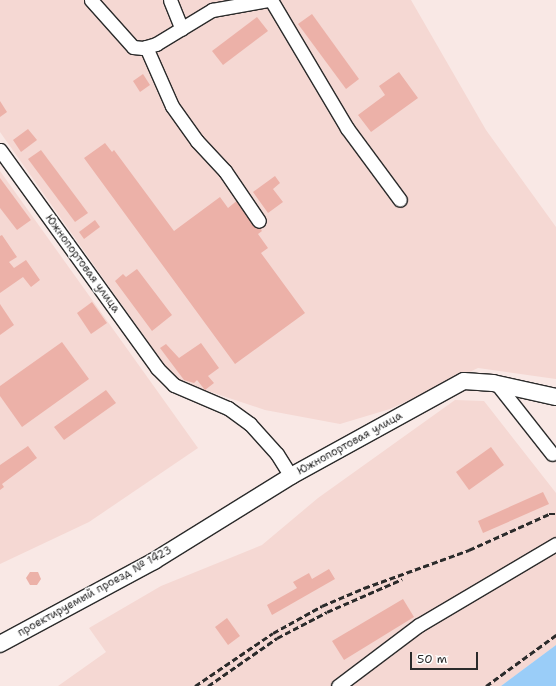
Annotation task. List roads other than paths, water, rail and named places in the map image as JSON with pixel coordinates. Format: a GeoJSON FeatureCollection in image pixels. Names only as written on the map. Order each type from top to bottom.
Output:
{"type":"FeatureCollection","features":[{"type":"Feature","properties":{"kind":"main road","name":"Южнопортовая улица"},"geometry":{"type":"LineString","coordinates":[[291,476],[464,381],[477,380],[556,398]]}},
{"type":"Feature","properties":{"kind":"main road","name":"проектируемый проезд № 1423"},"geometry":{"type":"LineString","coordinates":[[0,644],[190,540],[291,476]]}},
{"type":"Feature","properties":{"kind":"street"},"geometry":{"type":"LineString","coordinates":[[91,0],[133,47],[146,47],[156,44],[212,10],[270,0],[347,128],[400,200]]}},
{"type":"Feature","properties":{"kind":"street"},"geometry":{"type":"LineString","coordinates":[[170,0],[182,29]]}},
{"type":"Feature","properties":{"kind":"street"},"geometry":{"type":"LineString","coordinates":[[146,47],[172,106],[198,141],[225,171],[260,222]]}},
{"type":"Feature","properties":{"kind":"street","name":"Южнопортовая улица"},"geometry":{"type":"LineString","coordinates":[[0,150],[157,368],[174,385],[228,408],[250,424],[277,454],[291,476]]}},
{"type":"Feature","properties":{"kind":"street"},"geometry":{"type":"LineString","coordinates":[[498,384],[555,454]]}},
{"type":"Feature","properties":{"kind":"street"},"geometry":{"type":"LineString","coordinates":[[338,686],[419,625],[556,544]]}},
{"type":"Feature","properties":{"kind":"water"},"geometry":{"type":"Polygon","coordinates":[[[556,645],[556,686],[501,686],[556,645]]]}},
{"type":"Feature","properties":{"kind":"railway"},"geometry":{"type":"LineString","coordinates":[[195,686],[273,633],[322,606],[364,588],[469,550],[549,514],[556,514]]}},
{"type":"Feature","properties":{"kind":"railway"},"geometry":{"type":"LineString","coordinates":[[208,686],[277,638],[327,612],[402,579]]}},
{"type":"Feature","properties":{"kind":"railway"},"geometry":{"type":"LineString","coordinates":[[486,686],[556,635]]}}]}
